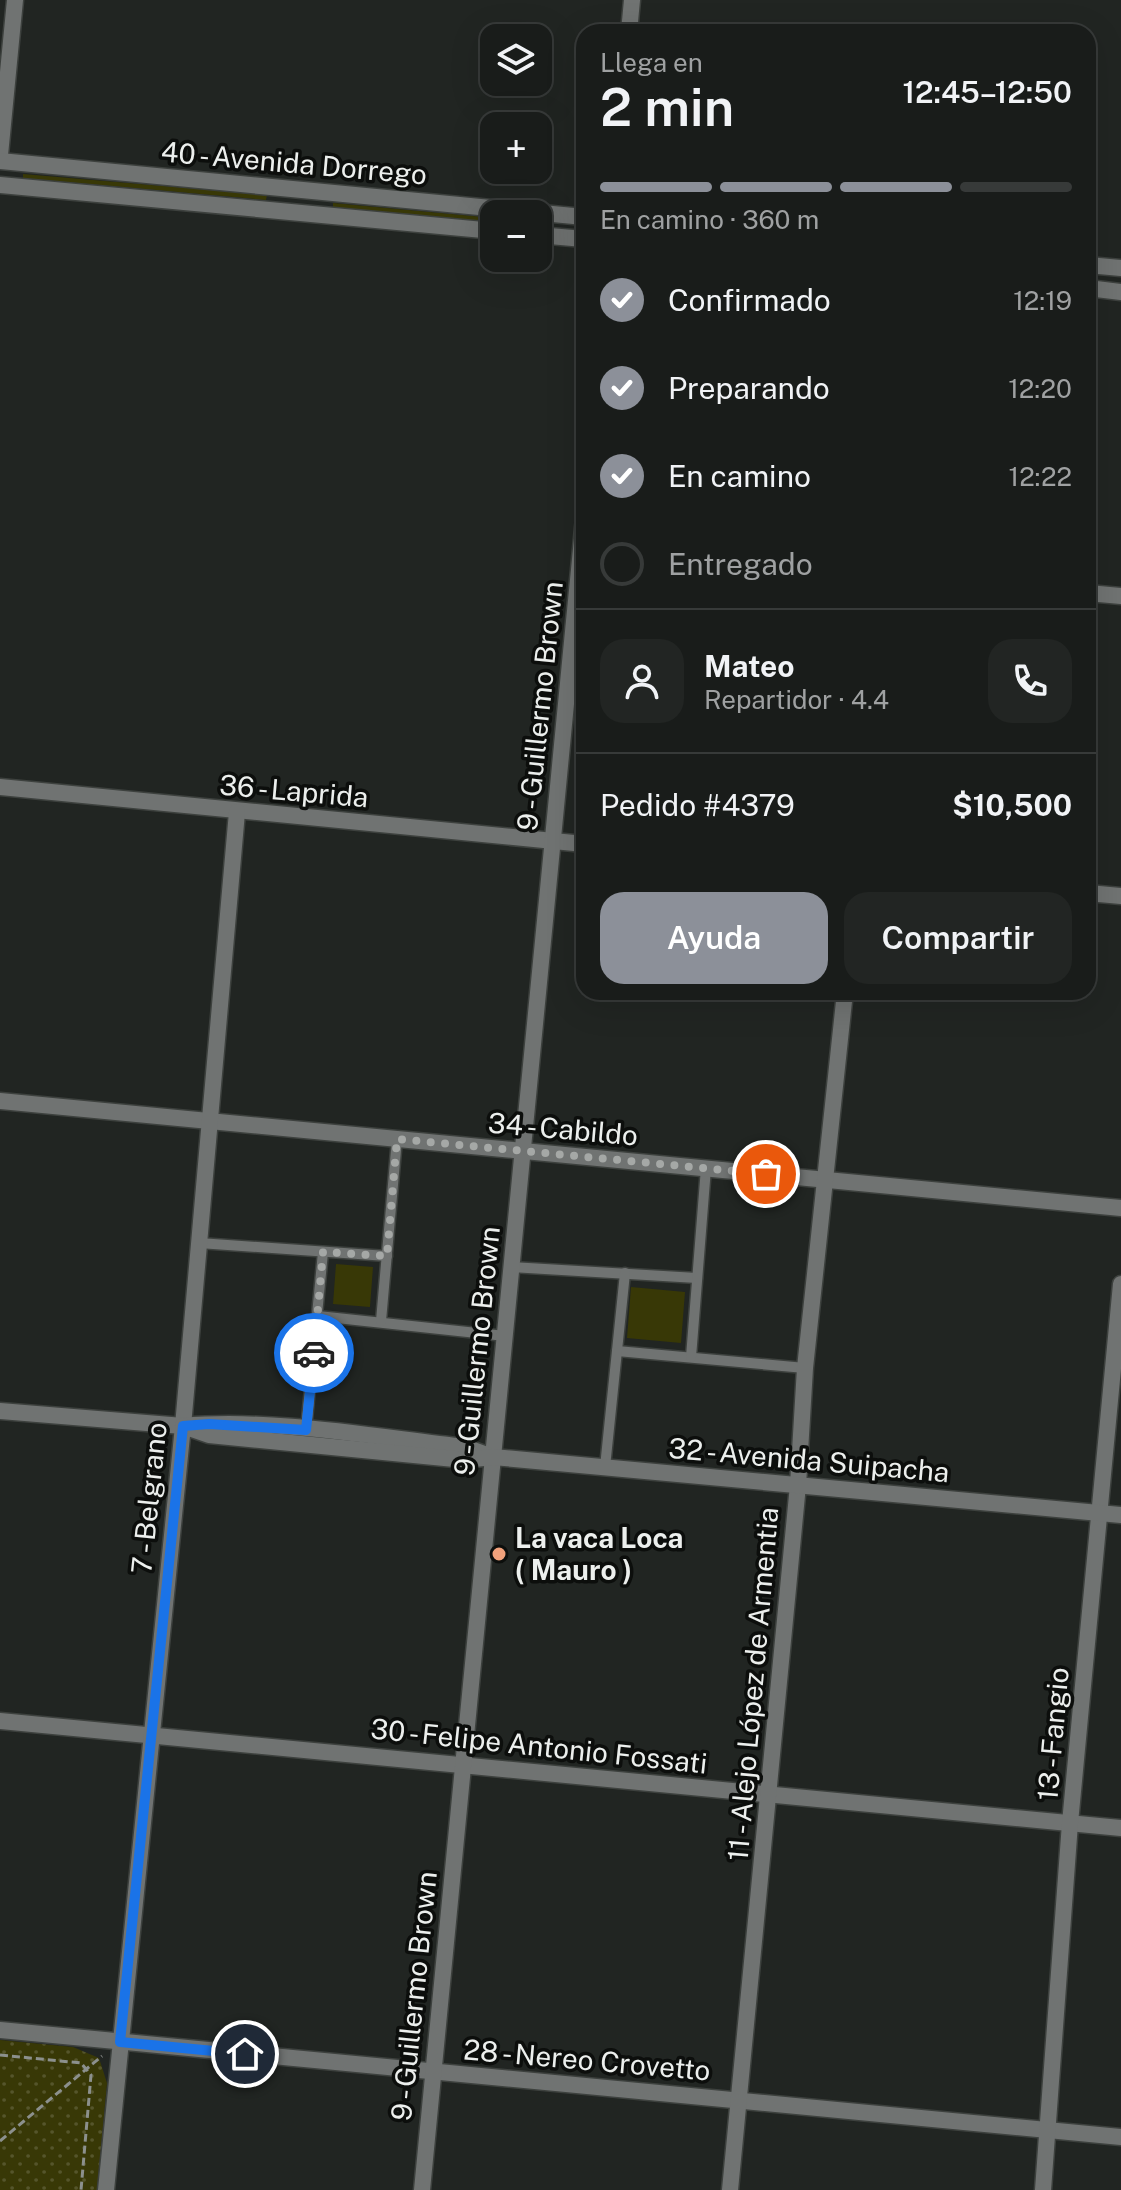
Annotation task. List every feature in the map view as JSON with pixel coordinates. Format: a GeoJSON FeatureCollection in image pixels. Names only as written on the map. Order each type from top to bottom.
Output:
{"type":"FeatureCollection","features":[{"type":"Feature","properties":{"kind":"street"},"geometry":{"type":"LineString","coordinates":[[0,155],[15,0]]}},
{"type":"Feature","properties":{"kind":"street"},"geometry":{"type":"LineString","coordinates":[[630,24],[632,0]]}},
{"type":"Feature","properties":{"kind":"street","name":"40 - Avenida Dorrego"},"geometry":{"type":"LineString","coordinates":[[0,161],[576,216]]}},
{"type":"Feature","properties":{"kind":"street","name":"40 - Avenida Dorrego"},"geometry":{"type":"LineString","coordinates":[[0,185],[480,230]]}},
{"type":"Feature","properties":{"kind":"street"},"geometry":{"type":"LineString","coordinates":[[552,236],[576,238]]}},
{"type":"Feature","properties":{"kind":"street"},"geometry":{"type":"LineString","coordinates":[[1096,266],[1121,268]]}},
{"type":"Feature","properties":{"kind":"street"},"geometry":{"type":"LineString","coordinates":[[1096,289],[1121,292]]}},
{"type":"Feature","properties":{"kind":"street"},"geometry":{"type":"LineString","coordinates":[[1096,594],[1121,596]]}},
{"type":"Feature","properties":{"kind":"street","name":"9 - Guillermo Brown"},"geometry":{"type":"LineString","coordinates":[[422,2190],[576,614]]}},
{"type":"Feature","properties":{"kind":"street","name":"36 - Laprida"},"geometry":{"type":"LineString","coordinates":[[0,787],[576,843]]}},
{"type":"Feature","properties":{"kind":"street","name":"7 - Belgrano"},"geometry":{"type":"LineString","coordinates":[[106,2190],[149,1735],[183,1426],[207,1121],[237,812]]}},
{"type":"Feature","properties":{"kind":"street"},"geometry":{"type":"LineString","coordinates":[[1096,894],[1121,896]]}},
{"type":"Feature","properties":{"kind":"street","name":"11 - Alejo López de Armentia"},"geometry":{"type":"LineString","coordinates":[[730,2190],[798,1485],[805,1368],[844,1000]]}},
{"type":"Feature","properties":{"kind":"street","name":"34 - Cabildo"},"geometry":{"type":"LineString","coordinates":[[0,1101],[1121,1208]]}},
{"type":"Feature","properties":{"kind":"street","name":"13 - Fangio"},"geometry":{"type":"LineString","coordinates":[[1043,2190],[1070,1823],[1121,1284]]}},
{"type":"Feature","properties":{"kind":"street","name":"32 - Avenida Suipacha"},"geometry":{"type":"LineString","coordinates":[[0,1411],[183,1426],[209,1424],[306,1430],[465,1447],[493,1457]]}},
{"type":"Feature","properties":{"kind":"street","name":"32 - Avenida Suipacha"},"geometry":{"type":"LineString","coordinates":[[183,1426],[209,1435],[465,1460],[493,1457],[1121,1515]]}},
{"type":"Feature","properties":{"kind":"street","name":"30 - Felipe Antonio Fossati"},"geometry":{"type":"LineString","coordinates":[[0,1721],[1121,1828]]}},
{"type":"Feature","properties":{"kind":"street","name":"28 - Nereo Crovetto"},"geometry":{"type":"LineString","coordinates":[[0,2030],[1121,2137]]}},
{"type":"Feature","properties":{"kind":"lane"},"geometry":{"type":"LineString","coordinates":[[381,1321],[397,1139]]}},
{"type":"Feature","properties":{"kind":"lane"},"geometry":{"type":"LineString","coordinates":[[691,1357],[706,1168]]}},
{"type":"Feature","properties":{"kind":"lane"},"geometry":{"type":"LineString","coordinates":[[199,1243],[387,1256]]}},
{"type":"Feature","properties":{"kind":"lane"},"geometry":{"type":"LineString","coordinates":[[306,1430],[323,1252]]}},
{"type":"Feature","properties":{"kind":"lane"},"geometry":{"type":"LineString","coordinates":[[511,1267],[697,1278]]}},
{"type":"Feature","properties":{"kind":"lane"},"geometry":{"type":"LineString","coordinates":[[605,1467],[625,1273]]}},
{"type":"Feature","properties":{"kind":"lane"},"geometry":{"type":"LineString","coordinates":[[318,1316],[505,1336]]}},
{"type":"Feature","properties":{"kind":"lane"},"geometry":{"type":"LineString","coordinates":[[617,1351],[805,1368]]}},
{"type":"Feature","properties":{"kind":"path"},"geometry":{"type":"LineString","coordinates":[[0,2141],[120,2042]]}},
{"type":"Feature","properties":{"kind":"path"},"geometry":{"type":"LineString","coordinates":[[0,2055],[81,2063],[91,2075],[81,2190]]}},
{"type":"Feature","properties":{"kind":"shaded area"},"geometry":{"type":"Polygon","coordinates":[[[23,174],[267,195],[266,200],[23,178],[23,174]]]}},
{"type":"Feature","properties":{"kind":"shaded area"},"geometry":{"type":"Polygon","coordinates":[[[333,203],[480,217],[480,222],[333,208],[333,203]]]}},
{"type":"Feature","properties":{"kind":"shaded area"},"geometry":{"type":"Polygon","coordinates":[[[336,1264],[373,1267],[370,1307],[333,1304],[336,1264]]]}},
{"type":"Feature","properties":{"kind":"shaded area"},"geometry":{"type":"Polygon","coordinates":[[[631,1287],[685,1292],[681,1343],[627,1338],[631,1287]]]}},
{"type":"Feature","properties":{"kind":"shaded area"},"geometry":{"type":"Polygon","coordinates":[[[0,2040],[73,2047],[99,2058],[107,2083],[97,2190],[0,2190],[0,2040]]]}},
{"type":"Feature","properties":{"kind":"way so far"},"geometry":{"type":"LineString","coordinates":[[314,1353],[323,1252],[387,1256],[397,1139],[766,1174]]}},
{"type":"Feature","properties":{"kind":"place","name":"La vaca Loca ( Mauro )"},"geometry":{"type":"Point","coordinates":[499,1554]}},
{"type":"Feature","properties":{"kind":"route"},"geometry":{"type":"LineString","coordinates":[[245,2054],[120,2042],[146,1766],[183,1426],[209,1424],[306,1430],[314,1353]]}}]}
